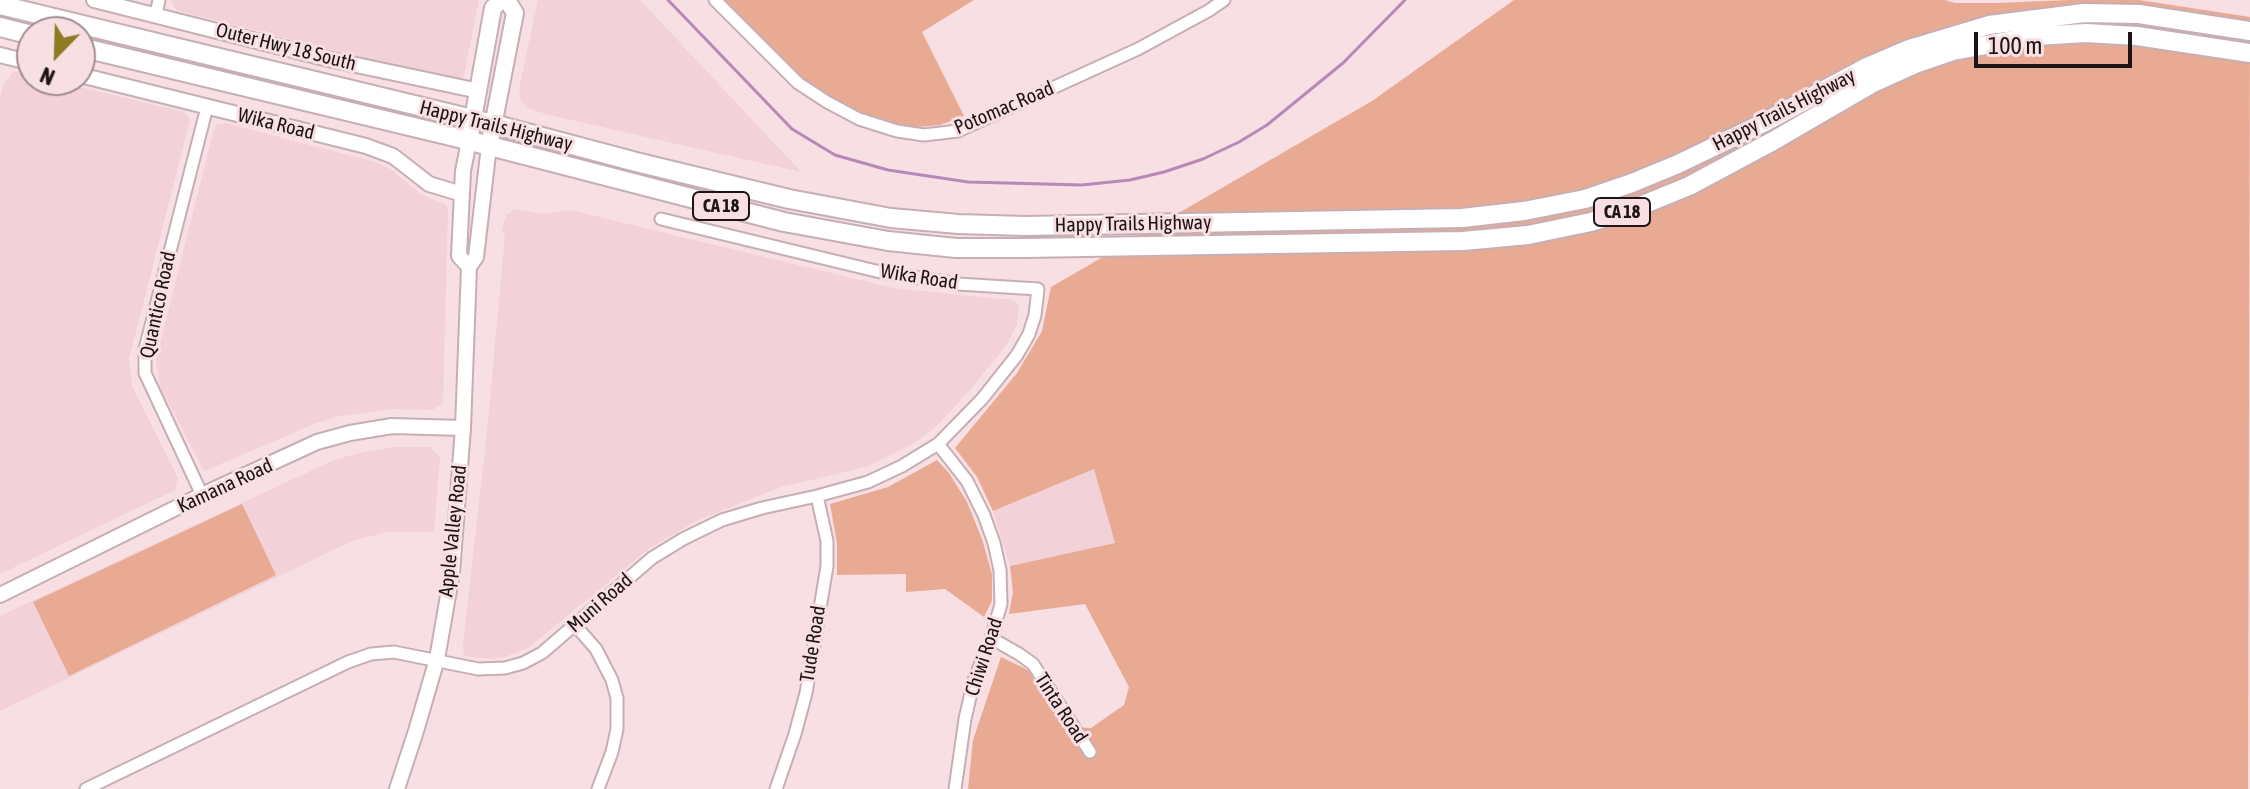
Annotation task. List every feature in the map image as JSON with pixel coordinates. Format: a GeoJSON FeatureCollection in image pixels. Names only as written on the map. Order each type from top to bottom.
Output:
{"type":"FeatureCollection","features":[{"type":"Feature","properties":{"kind":"main road","name":"Apple Valley Road"},"geometry":{"type":"LineString","coordinates":[[469,141],[493,8],[504,0],[515,13],[489,146]]}},
{"type":"Feature","properties":{"kind":"main road","name":"Happy Trails Highway"},"geometry":{"type":"LineString","coordinates":[[0,5],[474,119],[745,190],[891,218],[1025,226],[1482,217],[1524,211],[1585,199],[1632,183],[1761,124],[1881,61],[1909,49],[1989,25],[2084,13],[2139,14],[2250,31]]}},
{"type":"Feature","properties":{"kind":"main road","name":"Happy Trails Highway"},"geometry":{"type":"LineString","coordinates":[[96,51],[469,141],[784,222],[888,241],[956,248],[1484,241],[1528,235],[1591,222],[1689,186],[1873,83],[1953,51],[2036,36],[2086,33],[2137,36],[2250,53]]}},
{"type":"Feature","properties":{"kind":"street","name":"Outer Hwy 18 South"},"geometry":{"type":"LineString","coordinates":[[94,0],[158,7],[328,59],[479,91]]}},
{"type":"Feature","properties":{"kind":"street","name":"Potomac Road"},"geometry":{"type":"LineString","coordinates":[[715,0],[798,83],[827,102],[871,123],[924,135],[958,131],[1138,49],[1224,0]]}},
{"type":"Feature","properties":{"kind":"street","name":"Wika Road"},"geometry":{"type":"LineString","coordinates":[[96,79],[366,146],[393,156],[429,184],[462,194]]}},
{"type":"Feature","properties":{"kind":"street","name":"Quantico Road"},"geometry":{"type":"LineString","coordinates":[[202,495],[145,373],[145,349],[207,107]]}},
{"type":"Feature","properties":{"kind":"street","name":"Apple Valley Road"},"geometry":{"type":"LineString","coordinates":[[469,141],[463,171],[459,256],[469,267]]}},
{"type":"Feature","properties":{"kind":"street","name":"Apple Valley Road"},"geometry":{"type":"LineString","coordinates":[[397,789],[437,659],[452,573],[463,428],[469,267],[476,257],[489,146]]}},
{"type":"Feature","properties":{"kind":"street","name":"Wika Road"},"geometry":{"type":"LineString","coordinates":[[661,219],[876,271],[958,284],[1038,289]]}},
{"type":"Feature","properties":{"kind":"street","name":"Muni Road"},"geometry":{"type":"LineString","coordinates":[[86,789],[348,662],[371,654],[394,652],[478,669],[505,668],[523,663],[542,653],[652,558],[683,539],[736,516],[868,482],[902,466],[938,444],[960,423],[1017,355],[1029,334],[1038,289]]}},
{"type":"Feature","properties":{"kind":"street","name":"Kamana Road"},"geometry":{"type":"LineString","coordinates":[[0,595],[317,442],[392,426],[463,428]]}},
{"type":"Feature","properties":{"kind":"street","name":"Chiwi Road"},"geometry":{"type":"LineString","coordinates":[[938,444],[967,481],[984,515],[1000,570],[1001,604],[974,680],[955,789]]}},
{"type":"Feature","properties":{"kind":"street","name":"Tude Road"},"geometry":{"type":"LineString","coordinates":[[776,789],[806,693],[827,566],[827,541],[817,496]]}},
{"type":"Feature","properties":{"kind":"street"},"geometry":{"type":"LineString","coordinates":[[575,625],[596,649],[612,680],[617,698],[618,714],[612,752],[598,789]]}},
{"type":"Feature","properties":{"kind":"street","name":"Tinta Road"},"geometry":{"type":"LineString","coordinates":[[991,638],[1033,664],[1090,752]]}},
{"type":"Feature","properties":{"kind":"shaded area"},"geometry":{"type":"Polygon","coordinates":[[[171,0],[479,0],[464,75],[455,81],[179,11],[171,0]]]}},
{"type":"Feature","properties":{"kind":"shaded area"},"geometry":{"type":"Polygon","coordinates":[[[538,0],[640,0],[801,172],[527,108],[521,101],[519,89],[538,0]]]}},
{"type":"Feature","properties":{"kind":"shaded area"},"geometry":{"type":"Polygon","coordinates":[[[722,0],[974,0],[922,32],[964,116],[940,125],[918,127],[870,116],[841,103],[787,67],[722,0]]]}},
{"type":"Feature","properties":{"kind":"shaded area"},"geometry":{"type":"Polygon","coordinates":[[[1514,0],[1945,0],[1955,3],[1998,3],[2139,0],[2250,17],[2248,789],[968,789],[973,740],[1001,657],[1028,670],[1064,727],[1091,728],[1124,705],[1129,687],[1085,604],[1009,614],[1013,592],[1010,566],[1115,543],[1094,469],[993,511],[977,477],[955,448],[1017,373],[1042,331],[1051,287],[1372,101],[1514,0]]]}},
{"type":"Feature","properties":{"kind":"shaded area"},"geometry":{"type":"Polygon","coordinates":[[[14,71],[16,96],[96,96],[96,91],[184,112],[190,120],[129,359],[132,386],[178,478],[175,490],[0,574],[0,99],[4,84],[14,71]]]}},
{"type":"Feature","properties":{"kind":"shaded area"},"geometry":{"type":"Polygon","coordinates":[[[225,123],[375,162],[392,170],[422,195],[445,204],[448,208],[443,403],[432,410],[395,409],[339,416],[204,471],[160,387],[156,360],[214,129],[217,124],[225,123]]]}},
{"type":"Feature","properties":{"kind":"shaded area"},"geometry":{"type":"Polygon","coordinates":[[[516,209],[543,214],[570,210],[893,288],[1012,300],[1019,305],[1017,325],[1005,347],[970,390],[938,425],[914,443],[866,467],[781,487],[696,521],[650,548],[528,648],[492,659],[464,656],[505,236],[502,231],[506,215],[516,209]]]}},
{"type":"Feature","properties":{"kind":"shaded area"},"geometry":{"type":"Polygon","coordinates":[[[395,447],[430,447],[440,457],[434,532],[388,532],[354,540],[0,711],[0,616],[334,460],[395,447]]]}},
{"type":"Feature","properties":{"kind":"shaded area"},"geometry":{"type":"Polygon","coordinates":[[[937,460],[967,502],[982,539],[992,574],[992,601],[984,617],[945,589],[906,592],[906,574],[837,575],[837,543],[830,504],[888,487],[937,460]]]}},
{"type":"Feature","properties":{"kind":"shaded area"},"geometry":{"type":"Polygon","coordinates":[[[1094,469],[1115,543],[1010,566],[993,511],[1094,469]]]}},
{"type":"Feature","properties":{"kind":"shaded area"},"geometry":{"type":"Polygon","coordinates":[[[242,504],[276,575],[69,676],[33,602],[242,504]]]}},
{"type":"Feature","properties":{"kind":"waterway"},"geometry":{"type":"LineString","coordinates":[[668,0],[792,129],[835,155],[888,170],[968,182],[1082,185],[1130,180],[1164,172],[1203,159],[1239,142],[1267,125],[1343,63],[1405,0]]}}]}
